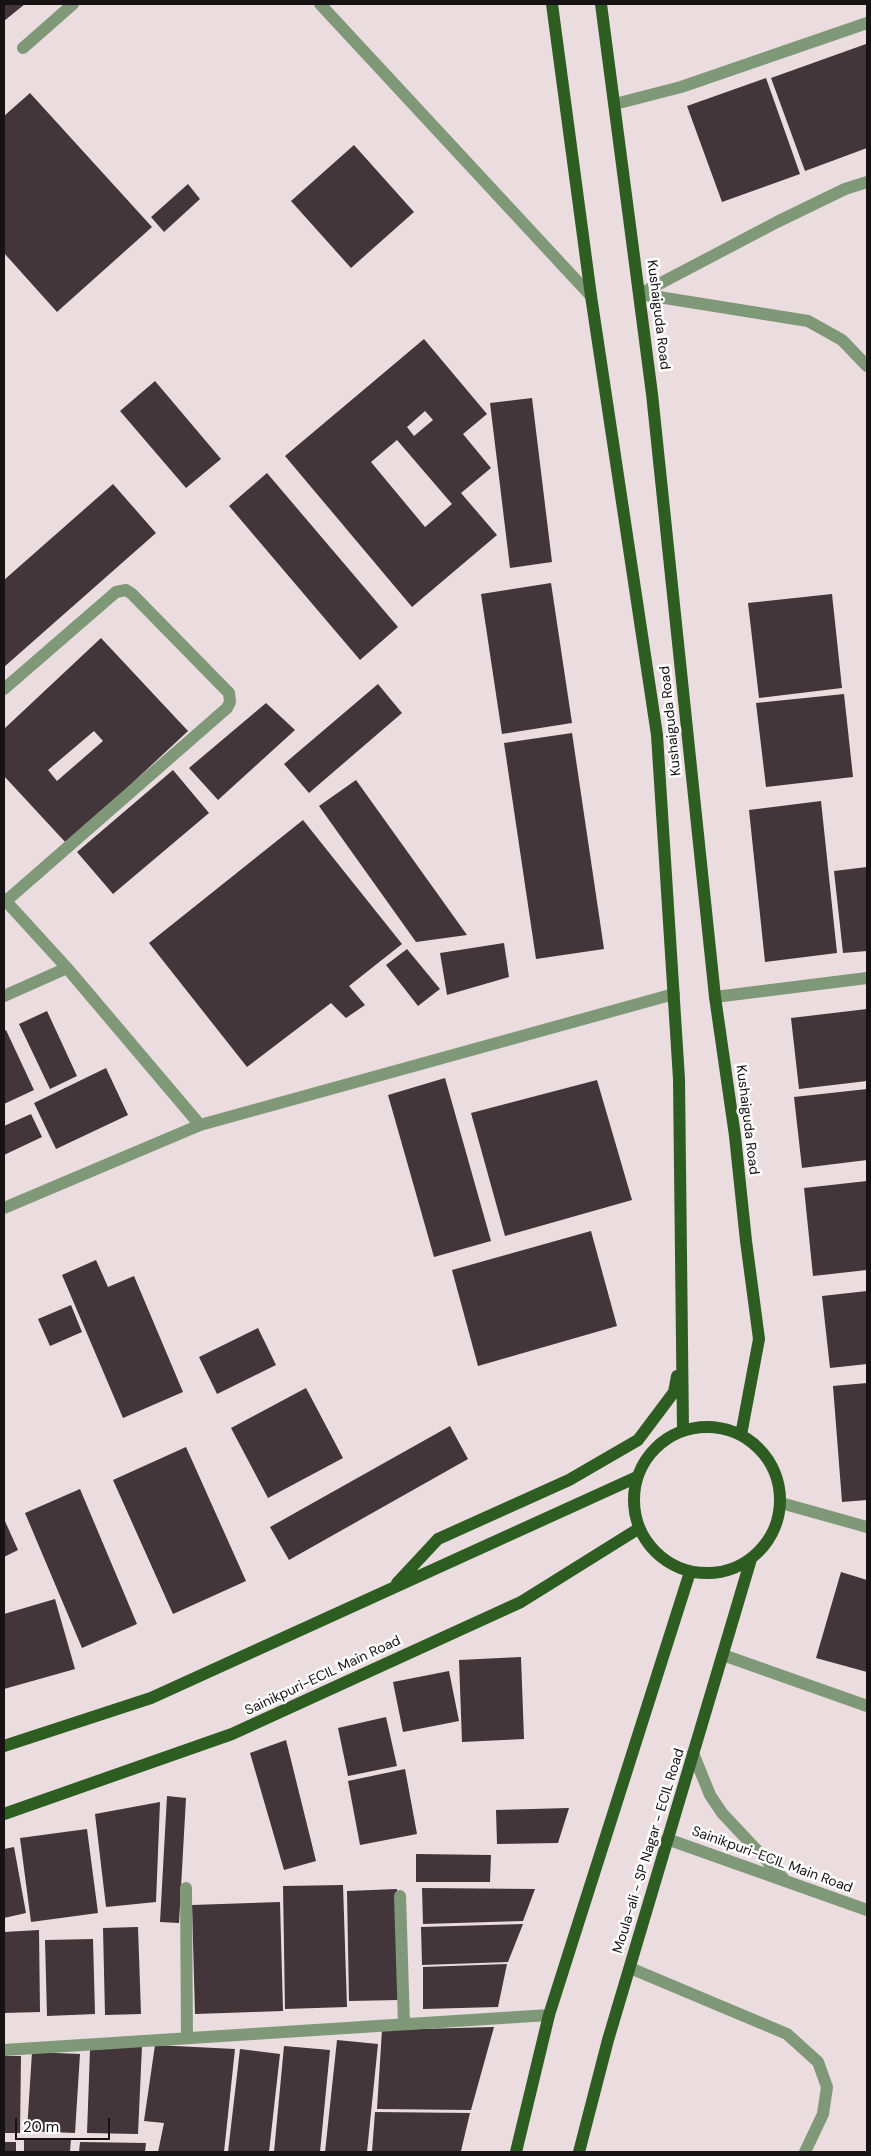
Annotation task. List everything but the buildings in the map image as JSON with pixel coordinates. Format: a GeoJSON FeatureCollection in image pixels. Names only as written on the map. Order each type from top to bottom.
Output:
{"type":"FeatureCollection","features":[{"type":"Feature","properties":{"kind":"main road","name":"Kushaiguda Road"},"geometry":{"type":"LineString","coordinates":[[552,4],[591,296],[657,735],[679,1079],[683,1430]]}},
{"type":"Feature","properties":{"kind":"main road","name":"Kushaiguda Road"},"geometry":{"type":"LineString","coordinates":[[601,4],[640,294],[715,997],[736,1136],[746,1241],[759,1339],[741,1435]]}},
{"type":"Feature","properties":{"kind":"main road"},"geometry":{"type":"LineString","coordinates":[[392,1588],[438,1539],[569,1480],[638,1440],[674,1392],[683,1356]]}},
{"type":"Feature","properties":{"kind":"main road"},"geometry":{"type":"LineString","coordinates":[[703,1426],[722,1428],[741,1435],[758,1447],[771,1463],[779,1483],[781,1503],[773,1531],[766,1544],[751,1559],[732,1569],[711,1574],[690,1572],[668,1563],[651,1549],[638,1529],[634,1512],[633,1494],[637,1476],[648,1456],[663,1441],[683,1430],[703,1426]]}},
{"type":"Feature","properties":{"kind":"main road"},"geometry":{"type":"LineString","coordinates":[[4,1746],[151,1698],[637,1476]]}},
{"type":"Feature","properties":{"kind":"main road","name":"Sainikpuri-ECIL Main Road"},"geometry":{"type":"LineString","coordinates":[[4,1814],[232,1734],[521,1602],[638,1529]]}},
{"type":"Feature","properties":{"kind":"main road","name":"Moula-ali - SP Nagar - ECIL Road"},"geometry":{"type":"LineString","coordinates":[[579,2152],[667,1839],[751,1559]]}},
{"type":"Feature","properties":{"kind":"main road"},"geometry":{"type":"LineString","coordinates":[[516,2152],[549,2015],[690,1572]]}},
{"type":"Feature","properties":{"kind":"street"},"geometry":{"type":"LineString","coordinates":[[23,48],[73,4]]}},
{"type":"Feature","properties":{"kind":"street"},"geometry":{"type":"LineString","coordinates":[[320,4],[591,296]]}},
{"type":"Feature","properties":{"kind":"street"},"geometry":{"type":"LineString","coordinates":[[615,104],[681,87],[867,23]]}},
{"type":"Feature","properties":{"kind":"street"},"geometry":{"type":"LineString","coordinates":[[640,294],[777,222],[845,189],[867,182]]}},
{"type":"Feature","properties":{"kind":"street"},"geometry":{"type":"LineString","coordinates":[[640,294],[808,321],[842,340],[867,366]]}},
{"type":"Feature","properties":{"kind":"street"},"geometry":{"type":"LineString","coordinates":[[4,689],[116,592],[126,590],[229,694],[230,702],[227,708],[5,900],[67,968],[200,1124]]}},
{"type":"Feature","properties":{"kind":"street"},"geometry":{"type":"LineString","coordinates":[[4,996],[67,968]]}},
{"type":"Feature","properties":{"kind":"street"},"geometry":{"type":"LineString","coordinates":[[715,997],[867,978]]}},
{"type":"Feature","properties":{"kind":"street"},"geometry":{"type":"LineString","coordinates":[[4,1208],[200,1124],[674,994]]}},
{"type":"Feature","properties":{"kind":"street"},"geometry":{"type":"LineString","coordinates":[[781,1503],[867,1527]]}},
{"type":"Feature","properties":{"kind":"street"},"geometry":{"type":"LineString","coordinates":[[723,1655],[867,1706]]}},
{"type":"Feature","properties":{"kind":"street"},"geometry":{"type":"LineString","coordinates":[[693,1753],[710,1795],[722,1813],[786,1881]]}},
{"type":"Feature","properties":{"kind":"street","name":"Sainikpuri-ECIL Main Road"},"geometry":{"type":"LineString","coordinates":[[667,1839],[867,1910]]}},
{"type":"Feature","properties":{"kind":"street"},"geometry":{"type":"LineString","coordinates":[[186,1888],[187,2038]]}},
{"type":"Feature","properties":{"kind":"street"},"geometry":{"type":"LineString","coordinates":[[400,1896],[404,2024]]}},
{"type":"Feature","properties":{"kind":"street"},"geometry":{"type":"LineString","coordinates":[[630,1968],[787,2034],[818,2062],[828,2087],[823,2114],[805,2152]]}},
{"type":"Feature","properties":{"kind":"street"},"geometry":{"type":"LineString","coordinates":[[4,2050],[549,2015]]}}]}
